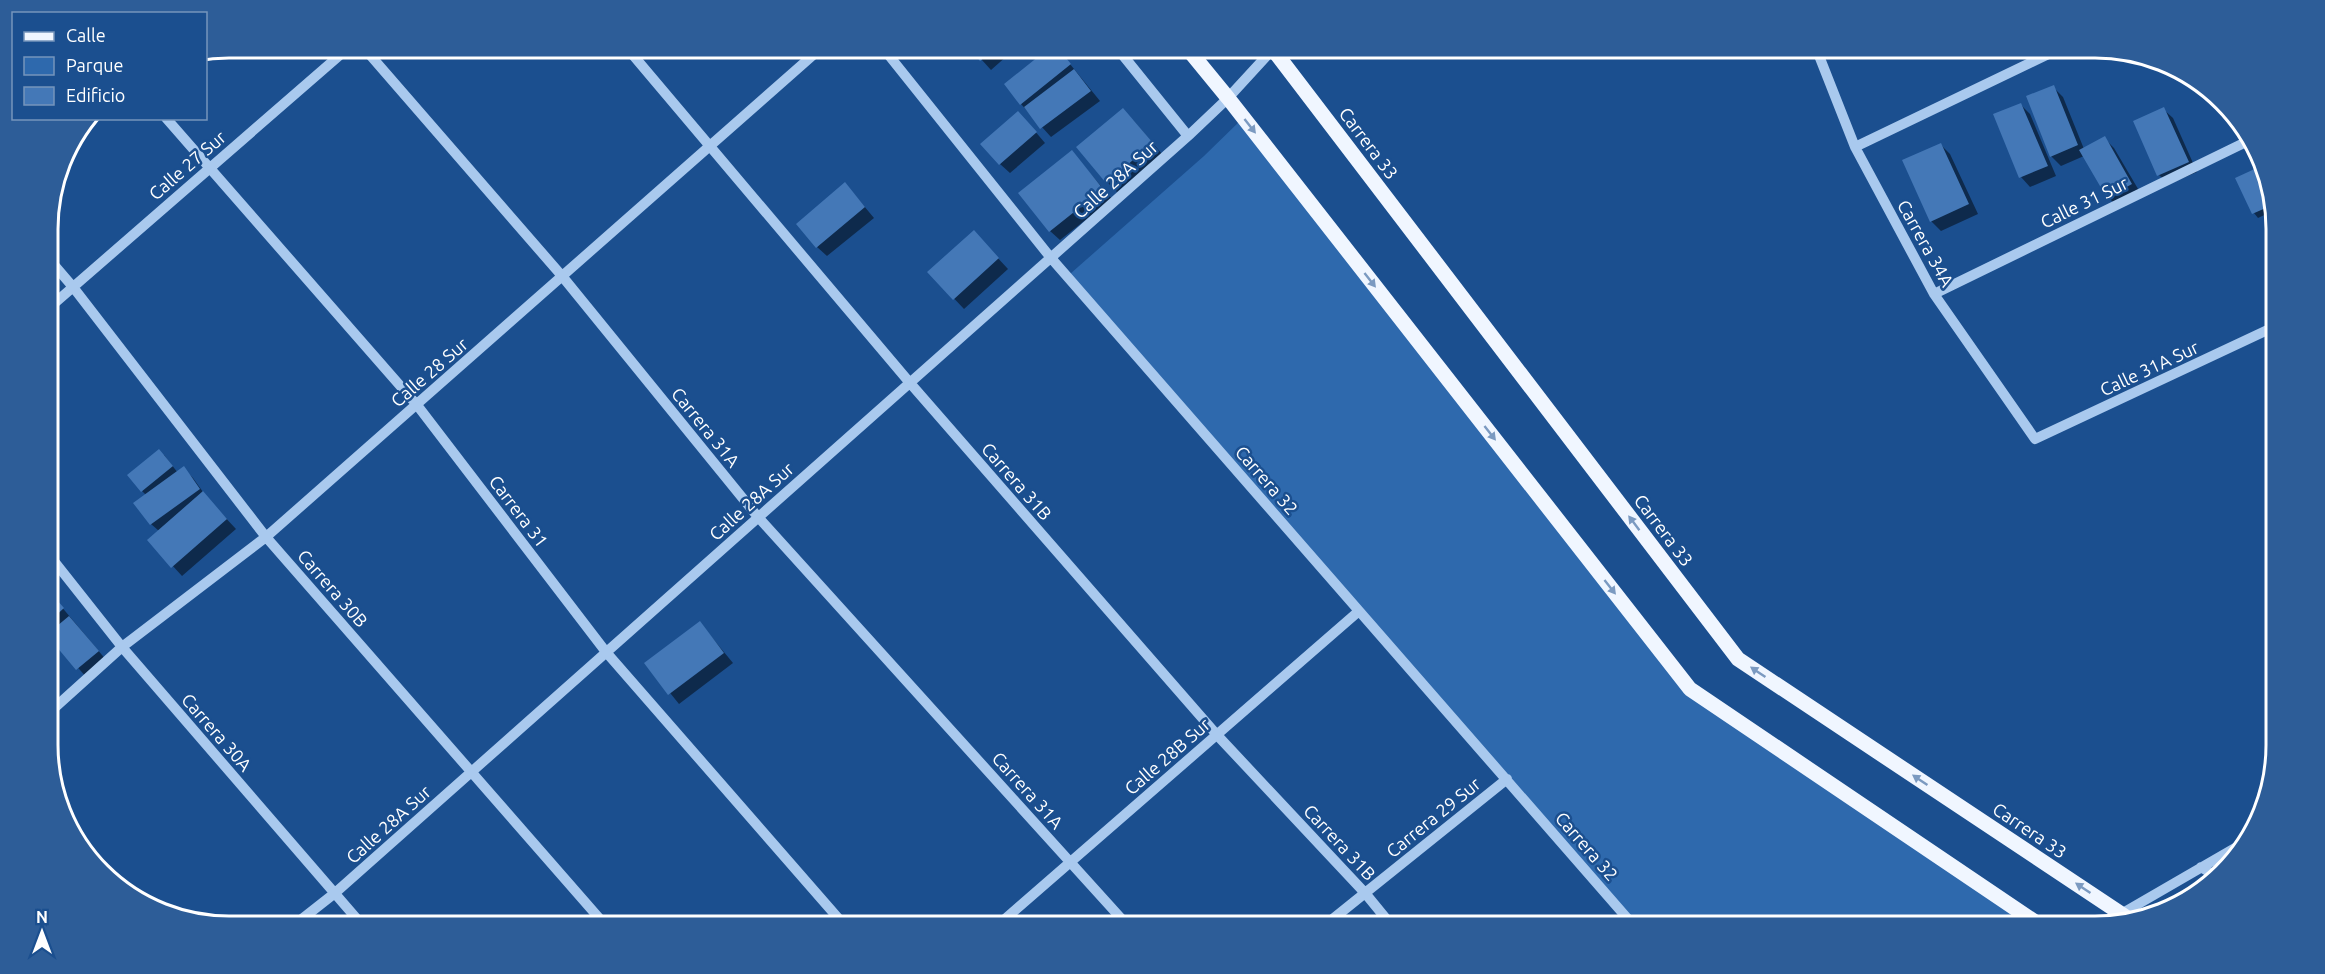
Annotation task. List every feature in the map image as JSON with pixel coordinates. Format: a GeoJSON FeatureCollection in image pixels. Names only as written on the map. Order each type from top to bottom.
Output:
{"type":"FeatureCollection","features":[{"type":"Feature","properties":{"kind":"main road"},"geometry":{"type":"LineString","coordinates":[[1195,59],[1690,689],[2025,915]]}},
{"type":"Feature","properties":{"kind":"main road","name":"Carrera 33"},"geometry":{"type":"LineString","coordinates":[[1281,59],[1738,659],[2120,913]]}},
{"type":"Feature","properties":{"kind":"street","name":"Calle 27 Sur"},"geometry":{"type":"LineString","coordinates":[[59,299],[335,59]]}},
{"type":"Feature","properties":{"kind":"street","name":"Carrera 31A"},"geometry":{"type":"LineString","coordinates":[[373,59],[562,276],[758,517],[1119,916]]}},
{"type":"Feature","properties":{"kind":"street","name":"Carrera 31B"},"geometry":{"type":"LineString","coordinates":[[636,59],[910,383],[1217,735],[1365,892],[1384,915]]}},
{"type":"Feature","properties":{"kind":"street","name":"Calle 28 Sur"},"geometry":{"type":"LineString","coordinates":[[58,705],[122,647],[266,537],[808,59]]}},
{"type":"Feature","properties":{"kind":"street","name":"Carrera 32"},"geometry":{"type":"LineString","coordinates":[[892,59],[1051,258],[1625,915]]}},
{"type":"Feature","properties":{"kind":"street"},"geometry":{"type":"LineString","coordinates":[[1126,59],[1188,136]]}},
{"type":"Feature","properties":{"kind":"street","name":"Calle 28A Sur"},"geometry":{"type":"LineString","coordinates":[[306,916],[335,893],[1188,136],[1228,98],[1263,59]]}},
{"type":"Feature","properties":{"kind":"street","name":"Carrera 34A"},"geometry":{"type":"LineString","coordinates":[[1820,59],[1855,147],[1934,294],[2035,439]]}},
{"type":"Feature","properties":{"kind":"street"},"geometry":{"type":"LineString","coordinates":[[1855,147],[2038,59]]}},
{"type":"Feature","properties":{"kind":"street","name":"Carrera 31"},"geometry":{"type":"LineString","coordinates":[[168,120],[417,405],[606,652],[835,916]]}},
{"type":"Feature","properties":{"kind":"street","name":"Calle 31 Sur"},"geometry":{"type":"LineString","coordinates":[[1934,294],[2243,143]]}},
{"type":"Feature","properties":{"kind":"street","name":"Carrera 30B"},"geometry":{"type":"LineString","coordinates":[[59,271],[266,537],[597,916]]}},
{"type":"Feature","properties":{"kind":"street","name":"Calle 31A Sur"},"geometry":{"type":"LineString","coordinates":[[2035,439],[2266,331]]}},
{"type":"Feature","properties":{"kind":"street","name":"Carrera 30A"},"geometry":{"type":"LineString","coordinates":[[58,567],[122,647],[354,916]]}},
{"type":"Feature","properties":{"kind":"street","name":"Calle 28B Sur"},"geometry":{"type":"LineString","coordinates":[[1009,916],[1359,611]]}},
{"type":"Feature","properties":{"kind":"street","name":"Carrera 29 Sur"},"geometry":{"type":"LineString","coordinates":[[1337,915],[1507,779]]}},
{"type":"Feature","properties":{"kind":"street"},"geometry":{"type":"LineString","coordinates":[[2135,911],[2227,852]]}},
{"type":"Feature","properties":{"kind":"street"},"geometry":{"type":"LineString","coordinates":[[2201,867],[2208,872]]}},
{"type":"Feature","properties":{"kind":"green space"},"geometry":{"type":"Polygon","coordinates":[[[1242,119],[1690,693],[2019,915],[1630,915],[1070,274],[1204,156],[1242,119]]]}},
{"type":"Feature","properties":{"kind":"building"},"geometry":{"type":"Polygon","coordinates":[[[1035,59],[1067,59],[1071,64],[1020,105],[1004,84],[1035,59]]]}},
{"type":"Feature","properties":{"kind":"building"},"geometry":{"type":"Polygon","coordinates":[[[1074,69],[1091,91],[1040,129],[1024,107],[1074,69]]]}},
{"type":"Feature","properties":{"kind":"building"},"geometry":{"type":"Polygon","coordinates":[[[2054,85],[2078,145],[2050,157],[2026,96],[2054,85]]]}},
{"type":"Feature","properties":{"kind":"building"},"geometry":{"type":"Polygon","coordinates":[[[2021,103],[2048,166],[2019,178],[1993,114],[2021,103]]]}},
{"type":"Feature","properties":{"kind":"building"},"geometry":{"type":"Polygon","coordinates":[[[2164,107],[2189,162],[2157,176],[2133,121],[2164,107]]]}},
{"type":"Feature","properties":{"kind":"building"},"geometry":{"type":"Polygon","coordinates":[[[1123,108],[1153,143],[1106,183],[1076,147],[1123,108]]]}},
{"type":"Feature","properties":{"kind":"building"},"geometry":{"type":"Polygon","coordinates":[[[1018,111],[1037,132],[999,165],[980,144],[1018,111]]]}},
{"type":"Feature","properties":{"kind":"building"},"geometry":{"type":"Polygon","coordinates":[[[2105,136],[2132,184],[2107,198],[2079,150],[2105,136]]]}},
{"type":"Feature","properties":{"kind":"building"},"geometry":{"type":"Polygon","coordinates":[[[1941,143],[1969,204],[1930,222],[1902,160],[1941,143]]]}},
{"type":"Feature","properties":{"kind":"building"},"geometry":{"type":"Polygon","coordinates":[[[1072,150],[1103,189],[1049,232],[1018,193],[1072,150]]]}},
{"type":"Feature","properties":{"kind":"building"},"geometry":{"type":"Polygon","coordinates":[[[2255,169],[2265,208],[2252,214],[2235,178],[2255,169]]]}},
{"type":"Feature","properties":{"kind":"building"},"geometry":{"type":"Polygon","coordinates":[[[845,182],[865,207],[816,248],[796,224],[845,182]]]}},
{"type":"Feature","properties":{"kind":"building"},"geometry":{"type":"Polygon","coordinates":[[[974,230],[999,258],[953,300],[927,272],[974,230]]]}},
{"type":"Feature","properties":{"kind":"building"},"geometry":{"type":"Polygon","coordinates":[[[159,449],[173,466],[141,492],[127,475],[159,449]]]}},
{"type":"Feature","properties":{"kind":"building"},"geometry":{"type":"Polygon","coordinates":[[[184,466],[200,489],[150,525],[133,503],[184,466]]]}},
{"type":"Feature","properties":{"kind":"building"},"geometry":{"type":"Polygon","coordinates":[[[203,491],[227,519],[171,568],[147,540],[203,491]]]}},
{"type":"Feature","properties":{"kind":"building"},"geometry":{"type":"Polygon","coordinates":[[[58,601],[64,608],[58,613],[58,601]]]}},
{"type":"Feature","properties":{"kind":"building"},"geometry":{"type":"Polygon","coordinates":[[[69,616],[99,651],[76,670],[58,649],[58,625],[69,616]]]}},
{"type":"Feature","properties":{"kind":"building"},"geometry":{"type":"Polygon","coordinates":[[[700,621],[724,653],[668,695],[644,663],[700,621]]]}}]}
